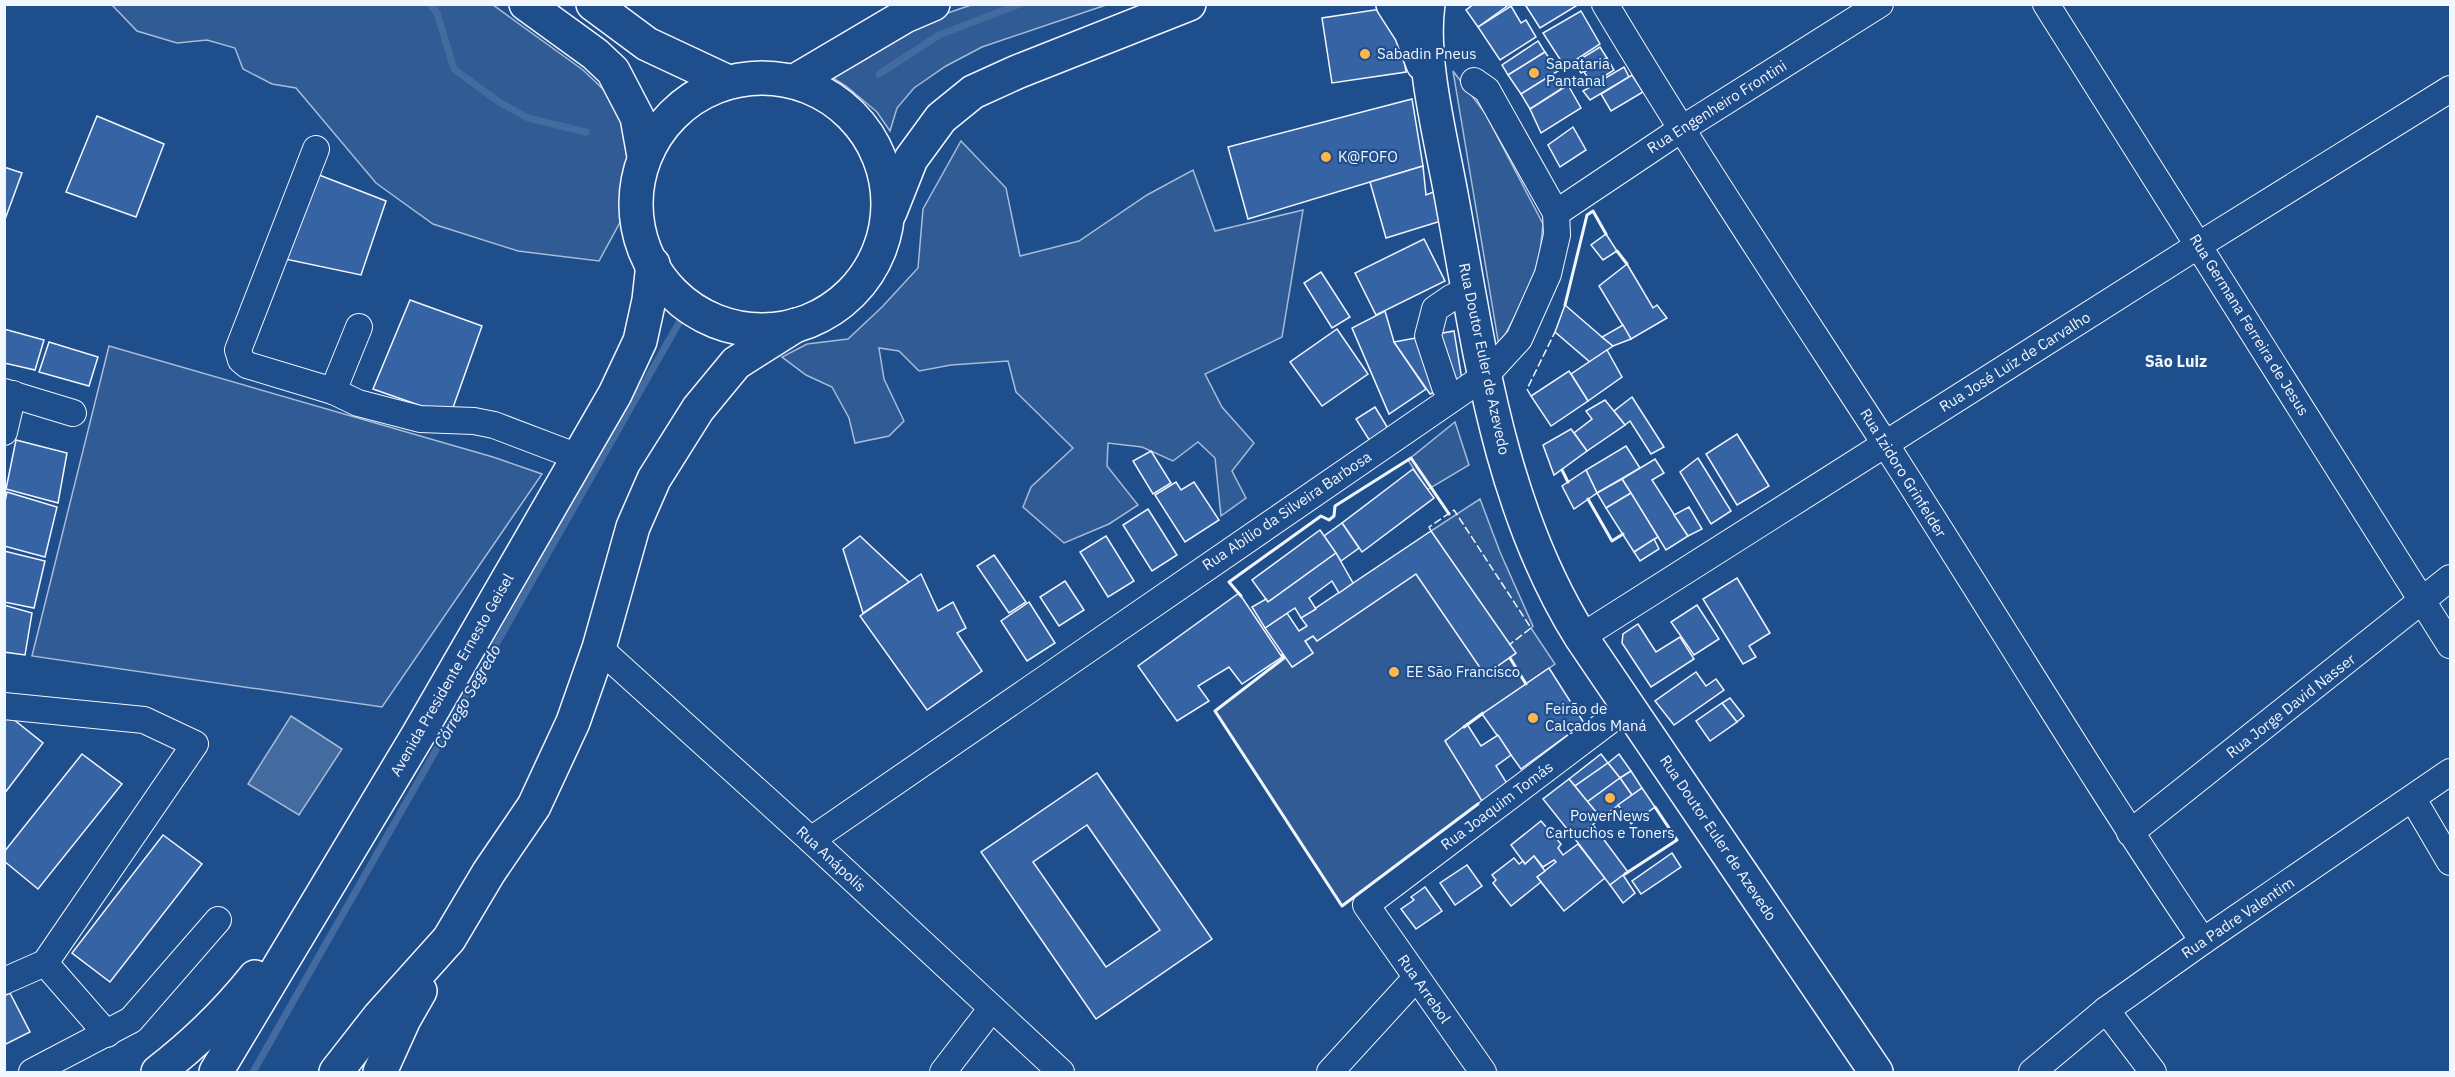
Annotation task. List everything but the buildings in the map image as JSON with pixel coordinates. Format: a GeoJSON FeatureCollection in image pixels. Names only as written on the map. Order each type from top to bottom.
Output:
{"type":"FeatureCollection","features":[{"type":"Feature","properties":{"kind":"main road"},"geometry":{"type":"LineString","coordinates":[[525,4],[595,54],[612,71],[637,117],[644,156]]}},
{"type":"Feature","properties":{"kind":"main road"},"geometry":{"type":"LineString","coordinates":[[593,4],[647,44],[726,81],[795,81],[847,109],[880,156],[890,213]]}},
{"type":"Feature","properties":{"kind":"main road"},"geometry":{"type":"LineString","coordinates":[[795,81],[905,16],[933,4]]}},
{"type":"Feature","properties":{"kind":"main road"},"geometry":{"type":"LineString","coordinates":[[380,1072],[404,1018],[449,939],[489,872],[534,806],[573,722],[599,648],[633,526],[654,479],[698,409],[736,363],[796,326],[825,314],[857,288],[870,272],[883,244],[890,213],[911,159],[941,118],[974,92],[1017,72],[1189,4]]}},
{"type":"Feature","properties":{"kind":"main road"},"geometry":{"type":"LineString","coordinates":[[1393,4],[1411,32],[1430,82]]}},
{"type":"Feature","properties":{"kind":"main road"},"geometry":{"type":"LineString","coordinates":[[1428,4],[1430,82]]}},
{"type":"Feature","properties":{"kind":"main road"},"geometry":{"type":"LineString","coordinates":[[726,81],[692,97],[664,123],[644,156],[635,199],[641,243],[665,285],[702,315],[748,329],[796,326]]}},
{"type":"Feature","properties":{"kind":"main road","name":"Rua Doutor Euler de Azevedo"},"geometry":{"type":"LineString","coordinates":[[1430,82],[1499,444],[1523,516],[1553,587],[1581,637],[1876,1072]]}},
{"type":"Feature","properties":{"kind":"main road","name":"Avenida Presidente Ernesto Geisel"},"geometry":{"type":"LineString","coordinates":[[216,1072],[418,735],[615,394],[640,341],[649,300],[653,264]]}},
{"type":"Feature","properties":{"kind":"main road"},"geometry":{"type":"LineString","coordinates":[[158,1072],[178,1056],[237,999],[316,904]]}},
{"type":"Feature","properties":{"kind":"main road"},"geometry":{"type":"LineString","coordinates":[[336,1072],[379,1017],[449,939]]}},
{"type":"Feature","properties":{"kind":"street","name":"Rua Izidoro Grinfelder"},"geometry":{"type":"LineString","coordinates":[[1605,4],[1680,130],[1885,444],[2130,833],[2203,941]]}},
{"type":"Feature","properties":{"kind":"street","name":"Rua Engenheiro Frontini"},"geometry":{"type":"LineString","coordinates":[[1556,213],[1680,130],[1880,4]]}},
{"type":"Feature","properties":{"kind":"street","name":"Rua Germana Ferreira de Jesus"},"geometry":{"type":"LineString","coordinates":[[2046,4],[2451,645]]}},
{"type":"Feature","properties":{"kind":"street"},"geometry":{"type":"LineString","coordinates":[[1474,81],[1487,90],[1556,213]]}},
{"type":"Feature","properties":{"kind":"street","name":"Rua José Luiz de Carvalho"},"geometry":{"type":"LineString","coordinates":[[1581,637],[2199,245],[2451,89]]}},
{"type":"Feature","properties":{"kind":"street"},"geometry":{"type":"LineString","coordinates":[[316,149],[238,350],[241,360],[246,365],[333,391],[358,403],[420,419],[474,421],[494,425],[578,457]]}},
{"type":"Feature","properties":{"kind":"street","name":"Rua Abílio da Silveira Barbosa"},"geometry":{"type":"LineString","coordinates":[[811,840],[1485,376],[1519,339],[1548,274],[1557,235],[1556,213]]}},
{"type":"Feature","properties":{"kind":"street"},"geometry":{"type":"LineString","coordinates":[[1453,397],[1445,387],[1428,336],[1436,309],[1450,298],[1469,290]]}},
{"type":"Feature","properties":{"kind":"street"},"geometry":{"type":"LineString","coordinates":[[333,391],[359,327]]}},
{"type":"Feature","properties":{"kind":"street"},"geometry":{"type":"LineString","coordinates":[[4,432],[9,393],[73,412]]}},
{"type":"Feature","properties":{"kind":"street","name":"Rua Jorge David Nasser"},"geometry":{"type":"LineString","coordinates":[[2130,833],[2451,578]]}},
{"type":"Feature","properties":{"kind":"street","name":"Rua Anápolis"},"geometry":{"type":"LineString","coordinates":[[599,648],[811,840],[1061,1072]]}},
{"type":"Feature","properties":{"kind":"street"},"geometry":{"type":"LineString","coordinates":[[4,706],[144,720],[195,744],[45,963],[4,981]]}},
{"type":"Feature","properties":{"kind":"street","name":"Rua Joaquim Tomás"},"geometry":{"type":"LineString","coordinates":[[1366,905],[1629,706]]}},
{"type":"Feature","properties":{"kind":"street","name":"Rua Padre Valentim"},"geometry":{"type":"LineString","coordinates":[[2032,1072],[2106,1010],[2451,772]]}},
{"type":"Feature","properties":{"kind":"street"},"geometry":{"type":"LineString","coordinates":[[2413,799],[2451,862]]}},
{"type":"Feature","properties":{"kind":"street","name":"Rua Arrebol"},"geometry":{"type":"LineString","coordinates":[[1366,905],[1483,1072]]}},
{"type":"Feature","properties":{"kind":"street"},"geometry":{"type":"LineString","coordinates":[[32,1072],[131,1020],[218,920]]}},
{"type":"Feature","properties":{"kind":"street"},"geometry":{"type":"LineString","coordinates":[[45,963],[107,1034]]}},
{"type":"Feature","properties":{"kind":"street"},"geometry":{"type":"LineString","coordinates":[[1330,1072],[1416,978]]}},
{"type":"Feature","properties":{"kind":"street"},"geometry":{"type":"LineString","coordinates":[[943,1072],[992,1008]]}},
{"type":"Feature","properties":{"kind":"street"},"geometry":{"type":"LineString","coordinates":[[2106,1010],[2153,1072]]}},
{"type":"Feature","properties":{"kind":"shaded area"},"geometry":{"type":"Polygon","coordinates":[[[112,5],[493,5],[583,70],[605,91],[633,135],[624,215],[599,261],[518,251],[433,224],[376,183],[296,88],[272,84],[243,69],[235,48],[207,40],[177,43],[137,31],[112,5]]]}},
{"type":"Feature","properties":{"kind":"shaded area"},"geometry":{"type":"Polygon","coordinates":[[[971,5],[1106,5],[982,47],[946,66],[914,88],[897,108],[890,131],[877,112],[846,86],[822,71],[910,26],[971,5]]]}},
{"type":"Feature","properties":{"kind":"shaded area"},"geometry":{"type":"Polygon","coordinates":[[[1453,71],[1485,113],[1543,224],[1540,252],[1531,286],[1499,346],[1453,71]]]}},
{"type":"Feature","properties":{"kind":"shaded area"},"geometry":{"type":"Polygon","coordinates":[[[961,141],[1006,188],[1020,256],[1079,241],[1147,195],[1193,170],[1215,231],[1303,210],[1282,337],[1205,374],[1222,407],[1254,443],[1232,471],[1246,498],[1221,516],[1215,458],[1198,442],[1173,461],[1142,447],[1108,443],[1107,466],[1138,505],[1109,524],[1064,543],[1023,507],[1031,487],[1073,448],[1016,392],[1008,361],[951,365],[919,371],[899,351],[879,348],[884,379],[904,421],[889,436],[855,443],[849,418],[832,387],[806,375],[782,357],[807,344],[848,339],[918,268],[923,209],[961,141]]]}},
{"type":"Feature","properties":{"kind":"shaded area"},"geometry":{"type":"Polygon","coordinates":[[[109,346],[493,457],[542,474],[382,707],[32,656],[109,346]]]}},
{"type":"Feature","properties":{"kind":"shaded area"},"geometry":{"type":"Polygon","coordinates":[[[1455,422],[1469,465],[1427,490],[1408,460],[1455,422]]]}},
{"type":"Feature","properties":{"kind":"shaded area","name":"EE São Francisco"},"geometry":{"type":"Polygon","coordinates":[[[1480,499],[1500,552],[1533,626],[1531,628],[1555,664],[1446,740],[1482,801],[1342,906],[1215,711],[1286,657],[1293,667],[1313,653],[1305,641],[1313,636],[1317,641],[1416,574],[1485,674],[1515,654],[1431,531],[1480,499]]]}},
{"type":"Feature","properties":{"kind":"shaded area"},"geometry":{"type":"Polygon","coordinates":[[[291,716],[342,749],[299,815],[248,784],[291,716]]]}},
{"type":"Feature","properties":{"kind":"waterway"},"geometry":{"type":"LineString","coordinates":[[430,4],[437,13],[454,69],[499,102],[528,118],[586,132]]}},
{"type":"Feature","properties":{"kind":"waterway","name":"Córrego Segredo"},"geometry":{"type":"LineString","coordinates":[[879,74],[939,35],[1020,4]]}},
{"type":"Feature","properties":{"kind":"waterway","name":"Córrego Segredo"},"geometry":{"type":"LineString","coordinates":[[253,1072],[681,319]]}},
{"type":"Feature","properties":{"kind":"fence"},"geometry":{"type":"LineString","coordinates":[[1531,396],[1527,389],[1555,332]]}},
{"type":"Feature","properties":{"kind":"fence"},"geometry":{"type":"LineString","coordinates":[[1431,531],[1429,527],[1454,510],[1531,628],[1509,645]]}},
{"type":"Feature","properties":{"kind":"wall"},"geometry":{"type":"LineString","coordinates":[[1565,305],[1587,215],[1593,211],[1606,234]]}},
{"type":"Feature","properties":{"kind":"wall"},"geometry":{"type":"LineString","coordinates":[[1617,251],[1627,264]]}},
{"type":"Feature","properties":{"kind":"wall"},"geometry":{"type":"LineString","coordinates":[[1241,596],[1229,582],[1321,516],[1329,520],[1334,516],[1335,506],[1411,458],[1449,514]]}},
{"type":"Feature","properties":{"kind":"wall"},"geometry":{"type":"LineString","coordinates":[[1562,470],[1568,482]]}},
{"type":"Feature","properties":{"kind":"wall"},"geometry":{"type":"LineString","coordinates":[[1588,499],[1612,541],[1623,534]]}},
{"type":"Feature","properties":{"kind":"wall"},"geometry":{"type":"LineString","coordinates":[[1282,655],[1284,658],[1215,711],[1342,906],[1478,804]]}},
{"type":"Feature","properties":{"kind":"wall"},"geometry":{"type":"LineString","coordinates":[[1510,658],[1526,684]]}},
{"type":"Feature","properties":{"kind":"wall"},"geometry":{"type":"LineString","coordinates":[[1464,727],[1483,713]]}},
{"type":"Feature","properties":{"kind":"wall"},"geometry":{"type":"LineString","coordinates":[[1625,874],[1677,840],[1655,807]]}},
{"type":"Feature","properties":{"kind":"place","name":"Sabadin Pneus"},"geometry":{"type":"Point","coordinates":[1365,54]}},
{"type":"Feature","properties":{"kind":"place","name":"Sapataria Pantanal"},"geometry":{"type":"Point","coordinates":[1534,73]}},
{"type":"Feature","properties":{"kind":"place","name":"K@FOFO"},"geometry":{"type":"Point","coordinates":[1326,157]}},
{"type":"Feature","properties":{"kind":"place","name":"EE São Francisco"},"geometry":{"type":"Point","coordinates":[1394,672]}},
{"type":"Feature","properties":{"kind":"place","name":"Feirão de Calçados Maná"},"geometry":{"type":"Point","coordinates":[1533,718]}},
{"type":"Feature","properties":{"kind":"place","name":"PowerNews Cartuchos e Toners"},"geometry":{"type":"Point","coordinates":[1610,798]}},
{"type":"Feature","properties":{"kind":"district","name":"São Luiz"},"geometry":{"type":"Point","coordinates":[2176,361]}}]}
